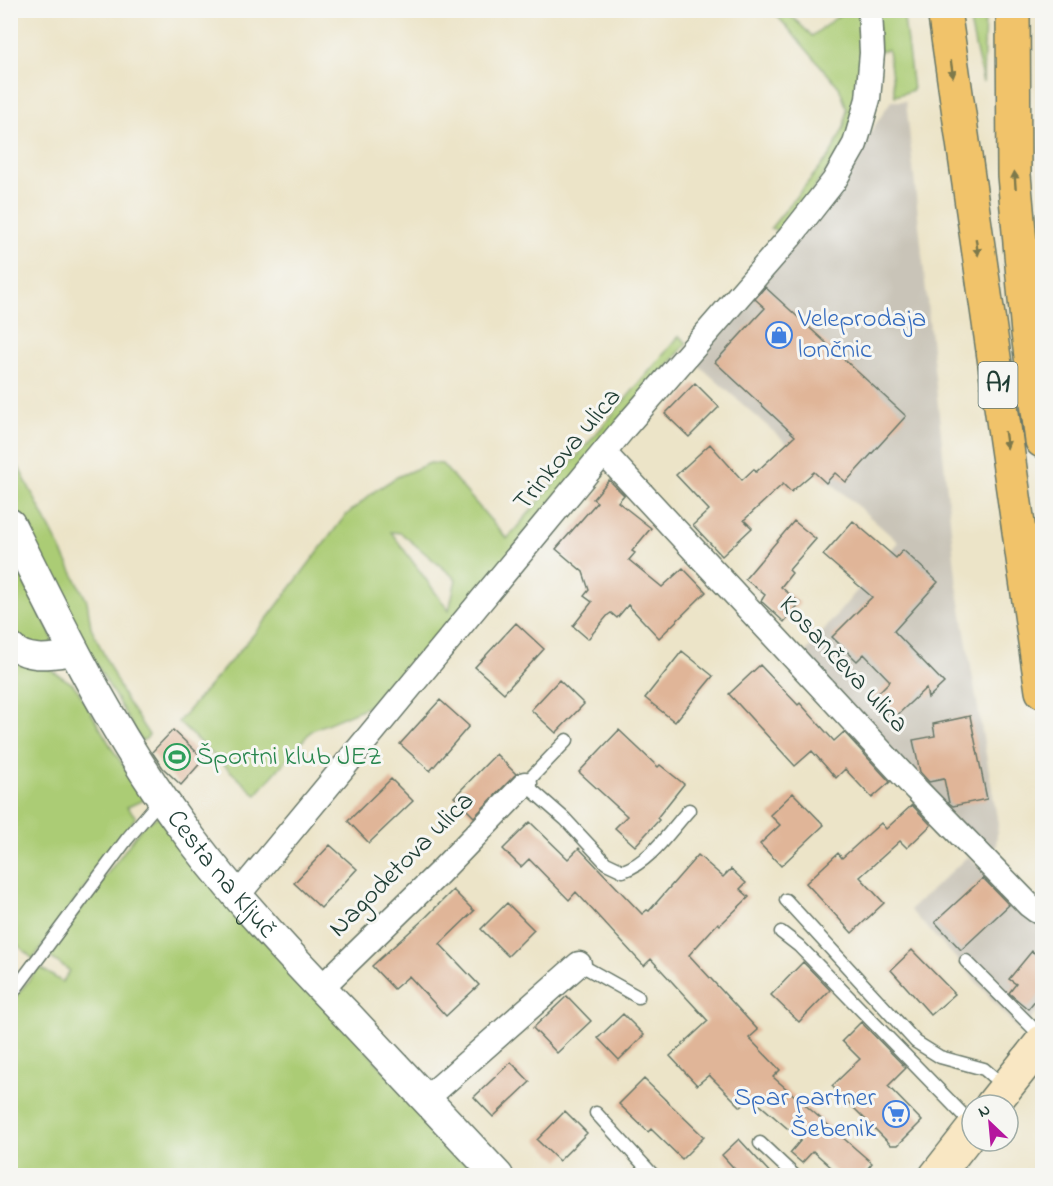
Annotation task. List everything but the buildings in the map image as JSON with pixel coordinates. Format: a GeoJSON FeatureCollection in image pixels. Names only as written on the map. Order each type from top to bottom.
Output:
{"type":"FeatureCollection","features":[{"type":"Feature","properties":{"kind":"highway"},"geometry":{"type":"LineString","coordinates":[[921,10],[933,97],[953,161],[969,189]]}},
{"type":"Feature","properties":{"kind":"highway","name":"A1"},"geometry":{"type":"LineString","coordinates":[[945,10],[1042,691]]}},
{"type":"Feature","properties":{"kind":"highway","name":"A1"},"geometry":{"type":"LineString","coordinates":[[1013,10],[1014,175],[1028,333],[1042,441]]}},
{"type":"Feature","properties":{"kind":"main road"},"geometry":{"type":"LineString","coordinates":[[1001,1093],[1042,1042]]}},
{"type":"Feature","properties":{"kind":"main road"},"geometry":{"type":"LineString","coordinates":[[936,1176],[960,1145]]}},
{"type":"Feature","properties":{"kind":"street","name":"Trinkova ulica"},"geometry":{"type":"LineString","coordinates":[[237,896],[624,428],[790,237],[834,181],[855,144],[868,99],[872,53],[870,10]]}},
{"type":"Feature","properties":{"kind":"street","name":"Kosančeva ulica"},"geometry":{"type":"LineString","coordinates":[[604,453],[916,789],[1029,905],[1037,911],[1042,911]]}},
{"type":"Feature","properties":{"kind":"street","name":"Cesta na Ključ"},"geometry":{"type":"LineString","coordinates":[[10,524],[74,652],[106,710],[193,842],[237,896],[321,988],[498,1176]]}},
{"type":"Feature","properties":{"kind":"street"},"geometry":{"type":"LineString","coordinates":[[10,644],[16,650],[41,658],[74,652]]}},
{"type":"Feature","properties":{"kind":"street","name":"Nagodetova ulica"},"geometry":{"type":"LineString","coordinates":[[321,988],[439,873],[525,784]]}},
{"type":"Feature","properties":{"kind":"street"},"geometry":{"type":"LineString","coordinates":[[426,1099],[579,964]]}},
{"type":"Feature","properties":{"kind":"lane"},"geometry":{"type":"LineString","coordinates":[[567,740],[525,784],[565,819],[606,863],[623,871],[633,868],[651,853],[689,810]]}},
{"type":"Feature","properties":{"kind":"lane"},"geometry":{"type":"LineString","coordinates":[[10,996],[127,839],[162,798]]}},
{"type":"Feature","properties":{"kind":"lane"},"geometry":{"type":"LineString","coordinates":[[786,900],[916,1042],[940,1058],[984,1069],[997,1093]]}},
{"type":"Feature","properties":{"kind":"lane"},"geometry":{"type":"LineString","coordinates":[[781,932],[799,946],[960,1112]]}},
{"type":"Feature","properties":{"kind":"lane"},"geometry":{"type":"LineString","coordinates":[[966,961],[1042,1037]]}},
{"type":"Feature","properties":{"kind":"lane"},"geometry":{"type":"LineString","coordinates":[[579,964],[638,998]]}},
{"type":"Feature","properties":{"kind":"lane"},"geometry":{"type":"LineString","coordinates":[[596,1113],[654,1176]]}},
{"type":"Feature","properties":{"kind":"lane"},"geometry":{"type":"LineString","coordinates":[[760,1143],[795,1176]]}},
{"type":"Feature","properties":{"kind":"shaded area"},"geometry":{"type":"Polygon","coordinates":[[[891,101],[906,101],[957,586],[998,824],[996,846],[990,859],[803,655],[898,542],[694,361],[828,197],[891,101]]]}},
{"type":"Feature","properties":{"kind":"shaded area"},"geometry":{"type":"Polygon","coordinates":[[[968,856],[1030,918],[1042,925],[1042,1007],[1020,1032],[954,956],[910,910],[968,856]]]}},
{"type":"Feature","properties":{"kind":"green space"},"geometry":{"type":"Polygon","coordinates":[[[773,11],[786,11],[812,36],[845,11],[863,11],[865,56],[847,142],[784,231],[770,229],[830,155],[844,127],[847,109],[839,87],[773,11]]]}},
{"type":"Feature","properties":{"kind":"green space"},"geometry":{"type":"Polygon","coordinates":[[[877,11],[903,11],[913,90],[895,96],[888,50],[879,51],[877,11]]]}},
{"type":"Feature","properties":{"kind":"green space"},"geometry":{"type":"Polygon","coordinates":[[[969,11],[985,11],[983,82],[971,27],[969,11]]]}},
{"type":"Feature","properties":{"kind":"green space"},"geometry":{"type":"Polygon","coordinates":[[[679,336],[687,343],[391,697],[312,730],[256,795],[178,722],[267,619],[345,516],[376,490],[397,477],[430,463],[442,464],[507,539],[679,336]],[[391,532],[449,611],[456,579],[401,533],[391,532]]]}},
{"type":"Feature","properties":{"kind":"green space"},"geometry":{"type":"Polygon","coordinates":[[[10,450],[87,601],[91,627],[124,697],[149,735],[146,739],[141,741],[66,612],[11,499],[10,450]]]}},
{"type":"Feature","properties":{"kind":"green space"},"geometry":{"type":"Polygon","coordinates":[[[10,553],[51,634],[53,644],[41,651],[11,632],[10,553]]]}},
{"type":"Feature","properties":{"kind":"green space"},"geometry":{"type":"Polygon","coordinates":[[[11,652],[32,666],[49,669],[73,684],[146,799],[127,807],[136,817],[33,959],[11,939],[11,652]]]}},
{"type":"Feature","properties":{"kind":"green space"},"geometry":{"type":"Polygon","coordinates":[[[158,816],[477,1175],[11,1175],[10,1004],[39,967],[62,982],[70,971],[47,955],[142,827],[158,816]]]}},
{"type":"Feature","properties":{"kind":"place","name":"Veleprodaja lončnic"},"geometry":{"type":"Point","coordinates":[779,335]}},
{"type":"Feature","properties":{"kind":"place","name":"Športni klub JEZ"},"geometry":{"type":"Point","coordinates":[177,757]}},
{"type":"Feature","properties":{"kind":"place","name":"Spar partner Šebenik"},"geometry":{"type":"Point","coordinates":[896,1114]}}]}
